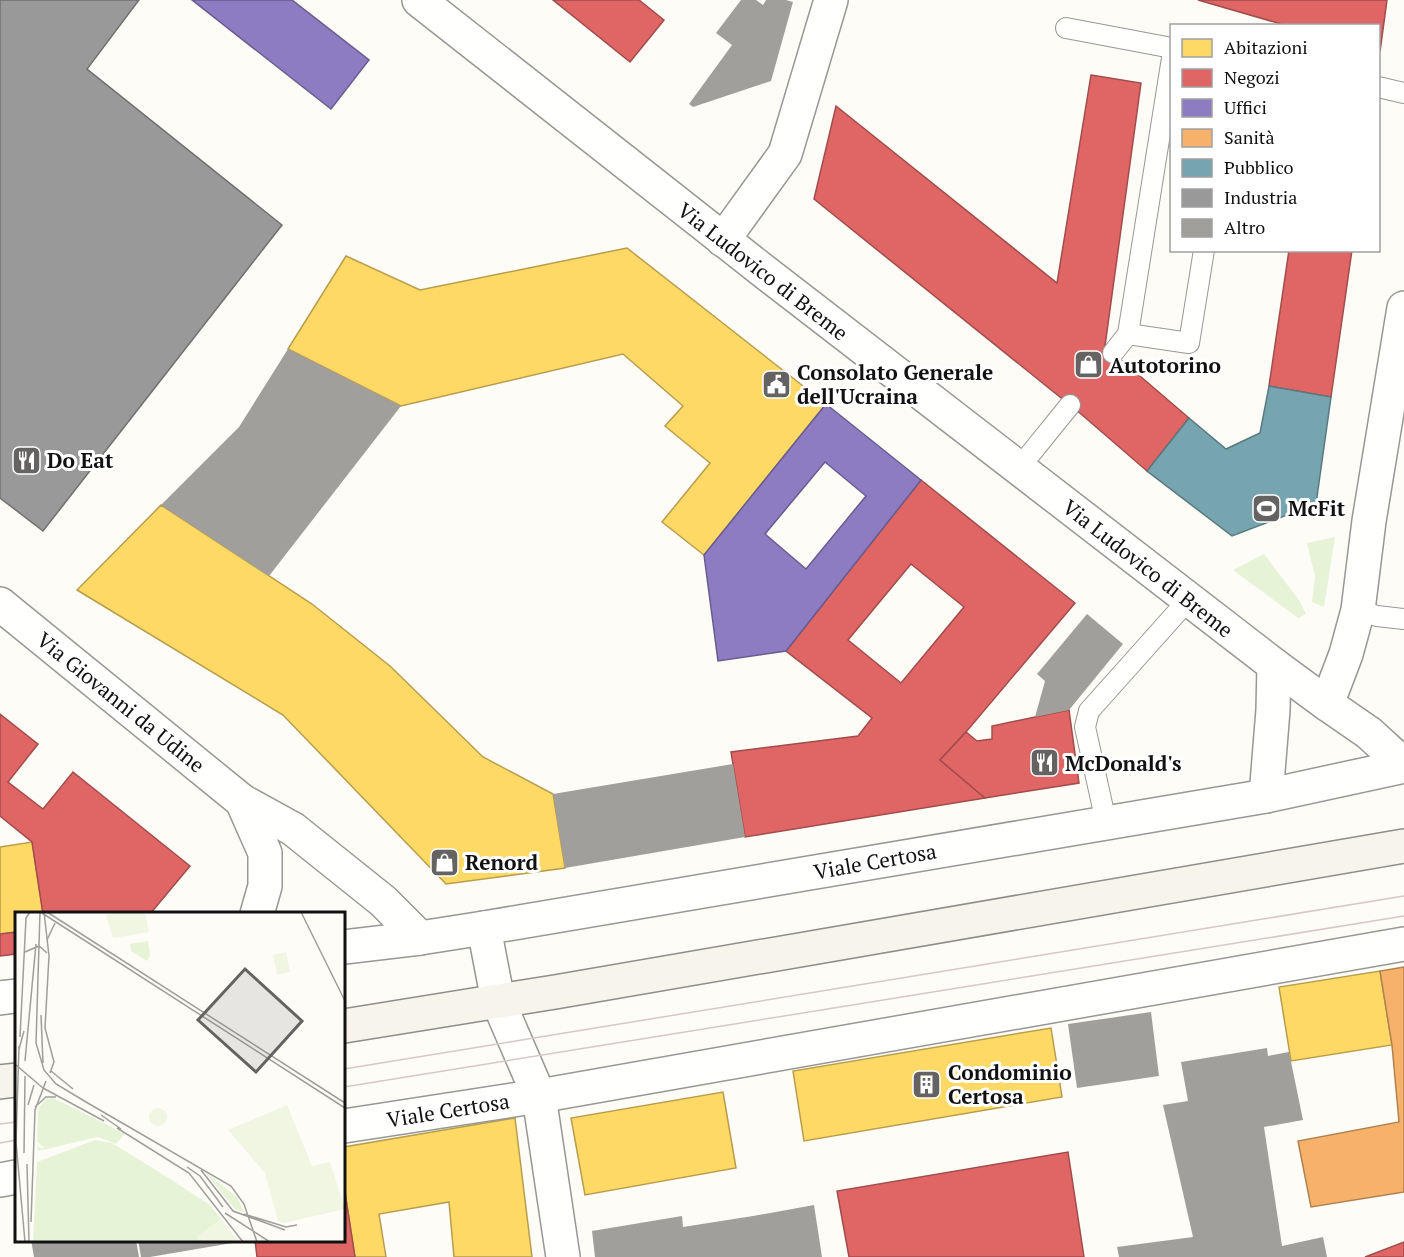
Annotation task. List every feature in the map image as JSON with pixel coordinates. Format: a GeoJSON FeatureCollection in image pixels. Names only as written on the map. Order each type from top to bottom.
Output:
{"type":"FeatureCollection","features":[{"type":"Feature","properties":{"kind":"main road"},"geometry":{"type":"LineString","coordinates":[[345,1026],[1404,846]]}},
{"type":"Feature","properties":{"kind":"main road"},"geometry":{"type":"LineString","coordinates":[[0,1082],[15,1080]]}},
{"type":"Feature","properties":{"kind":"street","name":"Via Ludovico di Breme"},"geometry":{"type":"LineString","coordinates":[[419,0],[723,240],[1274,665],[1370,733]]}},
{"type":"Feature","properties":{"kind":"street"},"geometry":{"type":"LineString","coordinates":[[723,240],[785,154],[831,0]]}},
{"type":"Feature","properties":{"kind":"street"},"geometry":{"type":"LineString","coordinates":[[1327,704],[1346,654],[1358,610],[1369,521],[1404,308]]}},
{"type":"Feature","properties":{"kind":"street","name":"Via Giovanni da Udine"},"geometry":{"type":"LineString","coordinates":[[0,604],[242,801],[293,829],[383,901],[420,938]]}},
{"type":"Feature","properties":{"kind":"street"},"geometry":{"type":"LineString","coordinates":[[1266,796],[1274,665]]}},
{"type":"Feature","properties":{"kind":"street","name":"Viale Certosa"},"geometry":{"type":"LineString","coordinates":[[1370,733],[1404,766]]}},
{"type":"Feature","properties":{"kind":"street","name":"Viale Certosa"},"geometry":{"type":"LineString","coordinates":[[345,947],[484,928],[1266,796],[1404,766]]}},
{"type":"Feature","properties":{"kind":"street","name":"Via Giovanni da Udine"},"geometry":{"type":"LineString","coordinates":[[242,801],[265,853],[265,886],[257,912]]}},
{"type":"Feature","properties":{"kind":"street"},"geometry":{"type":"LineString","coordinates":[[484,928],[498,1001],[539,1096],[563,1257]]}},
{"type":"Feature","properties":{"kind":"street","name":"Viale Certosa"},"geometry":{"type":"LineString","coordinates":[[345,1126],[539,1096],[1404,944]]}},
{"type":"Feature","properties":{"kind":"street"},"geometry":{"type":"LineString","coordinates":[[0,998],[15,996]]}},
{"type":"Feature","properties":{"kind":"street"},"geometry":{"type":"LineString","coordinates":[[0,1180],[15,1177]]}},
{"type":"Feature","properties":{"kind":"lane"},"geometry":{"type":"LineString","coordinates":[[1066,28],[1170,48]]}},
{"type":"Feature","properties":{"kind":"lane"},"geometry":{"type":"LineString","coordinates":[[1113,353],[1128,334],[1170,71]]}},
{"type":"Feature","properties":{"kind":"lane"},"geometry":{"type":"LineString","coordinates":[[1380,87],[1404,93]]}},
{"type":"Feature","properties":{"kind":"lane"},"geometry":{"type":"LineString","coordinates":[[1128,334],[1190,343],[1204,252]]}},
{"type":"Feature","properties":{"kind":"lane"},"geometry":{"type":"LineString","coordinates":[[1019,468],[1070,405]]}},
{"type":"Feature","properties":{"kind":"lane"},"geometry":{"type":"LineString","coordinates":[[1106,822],[1085,727],[1089,711],[1189,599]]}},
{"type":"Feature","properties":{"kind":"lane"},"geometry":{"type":"LineString","coordinates":[[1358,610],[1377,616],[1404,619]]}},
{"type":"Feature","properties":{"kind":"green space"},"geometry":{"type":"Polygon","coordinates":[[[1335,537],[1324,607],[1312,602],[1315,576],[1307,543],[1335,537]]]}},
{"type":"Feature","properties":{"kind":"green space"},"geometry":{"type":"Polygon","coordinates":[[[1264,554],[1299,600],[1306,614],[1298,618],[1233,570],[1264,554]]]}},
{"type":"Feature","properties":{"kind":"building: Abitazioni"},"geometry":{"type":"Polygon","coordinates":[[[627,248],[826,404],[704,555],[662,522],[710,463],[665,426],[683,406],[623,354],[401,406],[288,349],[346,256],[420,290],[627,248]]]}},
{"type":"Feature","properties":{"kind":"building: Abitazioni"},"geometry":{"type":"Polygon","coordinates":[[[161,505],[312,604],[390,666],[483,757],[553,794],[565,868],[446,884],[283,715],[77,590],[161,505]]]}},
{"type":"Feature","properties":{"kind":"building: Abitazioni"},"geometry":{"type":"Polygon","coordinates":[[[32,842],[43,912],[15,912],[15,932],[0,934],[0,847],[32,842]]]}},
{"type":"Feature","properties":{"kind":"building: Abitazioni"},"geometry":{"type":"Polygon","coordinates":[[[1380,971],[1392,1045],[1291,1061],[1279,987],[1380,971]]]}},
{"type":"Feature","properties":{"kind":"building: Abitazioni","name":"Condominio Certosa"},"geometry":{"type":"Polygon","coordinates":[[[1051,1028],[1062,1097],[804,1141],[793,1071],[1051,1028]]]}},
{"type":"Feature","properties":{"kind":"building: Abitazioni"},"geometry":{"type":"Polygon","coordinates":[[[723,1092],[736,1168],[585,1195],[571,1118],[723,1092]]]}},
{"type":"Feature","properties":{"kind":"building: Abitazioni"},"geometry":{"type":"Polygon","coordinates":[[[515,1118],[532,1257],[454,1257],[449,1202],[379,1214],[386,1257],[355,1257],[345,1192],[345,1147],[515,1118]]]}},
{"type":"Feature","properties":{"kind":"building: Negozi"},"geometry":{"type":"Polygon","coordinates":[[[553,0],[639,0],[664,20],[630,62],[553,0]]]}},
{"type":"Feature","properties":{"kind":"building: Negozi"},"geometry":{"type":"Polygon","coordinates":[[[1198,0],[1387,0],[1380,52],[1380,24],[1281,24],[1198,0]]]}},
{"type":"Feature","properties":{"kind":"building: Negozi"},"geometry":{"type":"Polygon","coordinates":[[[1091,75],[1141,83],[1105,346],[1189,418],[1147,471],[1081,414],[814,199],[836,106],[1057,283],[1091,75]]]}},
{"type":"Feature","properties":{"kind":"building: Negozi"},"geometry":{"type":"Polygon","coordinates":[[[1289,252],[1352,252],[1331,397],[1269,386],[1289,252]]]}},
{"type":"Feature","properties":{"kind":"building: Negozi"},"geometry":{"type":"Polygon","coordinates":[[[921,480],[1075,603],[940,760],[985,798],[745,837],[731,752],[858,736],[872,718],[786,651],[921,480]],[[911,564],[848,640],[901,683],[964,607],[911,564]]]}},
{"type":"Feature","properties":{"kind":"building: Negozi"},"geometry":{"type":"Polygon","coordinates":[[[1069,710],[1079,783],[985,798],[940,760],[966,732],[977,741],[992,739],[992,726],[1069,710]]]}},
{"type":"Feature","properties":{"kind":"building: Negozi"},"geometry":{"type":"Polygon","coordinates":[[[0,714],[38,744],[8,782],[43,809],[73,772],[190,866],[152,912],[43,912],[32,842],[0,816],[0,714]]]}},
{"type":"Feature","properties":{"kind":"building: Negozi"},"geometry":{"type":"Polygon","coordinates":[[[15,932],[15,954],[0,956],[0,934],[15,932]]]}},
{"type":"Feature","properties":{"kind":"building: Negozi"},"geometry":{"type":"Polygon","coordinates":[[[1068,1152],[1084,1257],[849,1257],[837,1191],[1068,1152]]]}},
{"type":"Feature","properties":{"kind":"building: Negozi"},"geometry":{"type":"Polygon","coordinates":[[[345,1192],[355,1257],[257,1257],[255,1242],[345,1242],[345,1192]]]}},
{"type":"Feature","properties":{"kind":"building: Negozi"},"geometry":{"type":"Polygon","coordinates":[[[1404,1242],[1404,1257],[1365,1257],[1404,1242]]]}},
{"type":"Feature","properties":{"kind":"building: Uffici"},"geometry":{"type":"Polygon","coordinates":[[[192,0],[292,0],[369,60],[331,109],[192,0]]]}},
{"type":"Feature","properties":{"kind":"building: Uffici"},"geometry":{"type":"Polygon","coordinates":[[[826,404],[921,480],[786,651],[718,661],[704,555],[826,404]],[[825,462],[765,534],[806,569],[866,496],[825,462]]]}},
{"type":"Feature","properties":{"kind":"building: Sanità"},"geometry":{"type":"Polygon","coordinates":[[[1404,967],[1404,1192],[1311,1207],[1298,1141],[1399,1122],[1392,1045],[1380,971],[1404,967]]]}},
{"type":"Feature","properties":{"kind":"building: Pubblico"},"geometry":{"type":"Polygon","coordinates":[[[1269,386],[1331,397],[1316,504],[1232,536],[1147,471],[1189,418],[1226,449],[1260,433],[1269,386]]]}},
{"type":"Feature","properties":{"kind":"building: Industria"},"geometry":{"type":"Polygon","coordinates":[[[0,0],[139,0],[87,69],[282,225],[43,531],[0,498],[0,0]]]}},
{"type":"Feature","properties":{"kind":"building: Altro"},"geometry":{"type":"Polygon","coordinates":[[[741,0],[756,0],[763,5],[766,0],[793,2],[771,81],[693,107],[689,104],[732,45],[716,33],[741,0]]]}},
{"type":"Feature","properties":{"kind":"building: Altro"},"geometry":{"type":"Polygon","coordinates":[[[288,349],[401,406],[269,576],[161,505],[239,427],[288,349]]]}},
{"type":"Feature","properties":{"kind":"building: Altro"},"geometry":{"type":"Polygon","coordinates":[[[1087,614],[1123,644],[1069,710],[1035,717],[1045,681],[1037,674],[1087,614]]]}},
{"type":"Feature","properties":{"kind":"building: Altro"},"geometry":{"type":"Polygon","coordinates":[[[733,764],[745,837],[565,868],[553,794],[733,764]]]}},
{"type":"Feature","properties":{"kind":"building: Altro"},"geometry":{"type":"Polygon","coordinates":[[[1151,1012],[1159,1076],[1077,1088],[1068,1024],[1151,1012]]]}},
{"type":"Feature","properties":{"kind":"building: Altro"},"geometry":{"type":"Polygon","coordinates":[[[1267,1048],[1268,1056],[1289,1052],[1303,1120],[1264,1127],[1282,1246],[1323,1237],[1327,1257],[1119,1257],[1117,1247],[1193,1237],[1163,1105],[1188,1101],[1181,1062],[1267,1048]]]}},
{"type":"Feature","properties":{"kind":"building: Altro"},"geometry":{"type":"Polygon","coordinates":[[[814,1205],[822,1257],[595,1257],[592,1231],[682,1216],[683,1227],[814,1205]]]}},
{"type":"Feature","properties":{"kind":"building: Altro"},"geometry":{"type":"Polygon","coordinates":[[[31,1242],[136,1242],[139,1257],[34,1257],[31,1242]]]}},
{"type":"Feature","properties":{"kind":"building: Altro"},"geometry":{"type":"Polygon","coordinates":[[[138,1242],[238,1242],[150,1257],[141,1257],[138,1242]]]}},
{"type":"Feature","properties":{"kind":"tram line"},"geometry":{"type":"LineString","coordinates":[[345,1069],[1404,896]]}},
{"type":"Feature","properties":{"kind":"tram line"},"geometry":{"type":"LineString","coordinates":[[345,1087],[1404,916]]}},
{"type":"Feature","properties":{"kind":"tram line"},"geometry":{"type":"LineString","coordinates":[[0,1124],[15,1122]]}},
{"type":"Feature","properties":{"kind":"tram line"},"geometry":{"type":"LineString","coordinates":[[0,1143],[15,1140]]}},
{"type":"Feature","properties":{"kind":"place","name":"Autotorino"},"geometry":{"type":"Point","coordinates":[1088,365]}},
{"type":"Feature","properties":{"kind":"place","name":"Consolato Generale dell'Ucraina"},"geometry":{"type":"Point","coordinates":[776,384]}},
{"type":"Feature","properties":{"kind":"place","name":"Do Eat"},"geometry":{"type":"Point","coordinates":[26,460]}},
{"type":"Feature","properties":{"kind":"place","name":"McFit"},"geometry":{"type":"Point","coordinates":[1267,508]}},
{"type":"Feature","properties":{"kind":"place","name":"McDonald's"},"geometry":{"type":"Point","coordinates":[1044,763]}},
{"type":"Feature","properties":{"kind":"place","name":"Renord"},"geometry":{"type":"Point","coordinates":[444,862]}},
{"type":"Feature","properties":{"kind":"place","name":"Condominio Certosa"},"geometry":{"type":"Point","coordinates":[927,1084]}}]}
